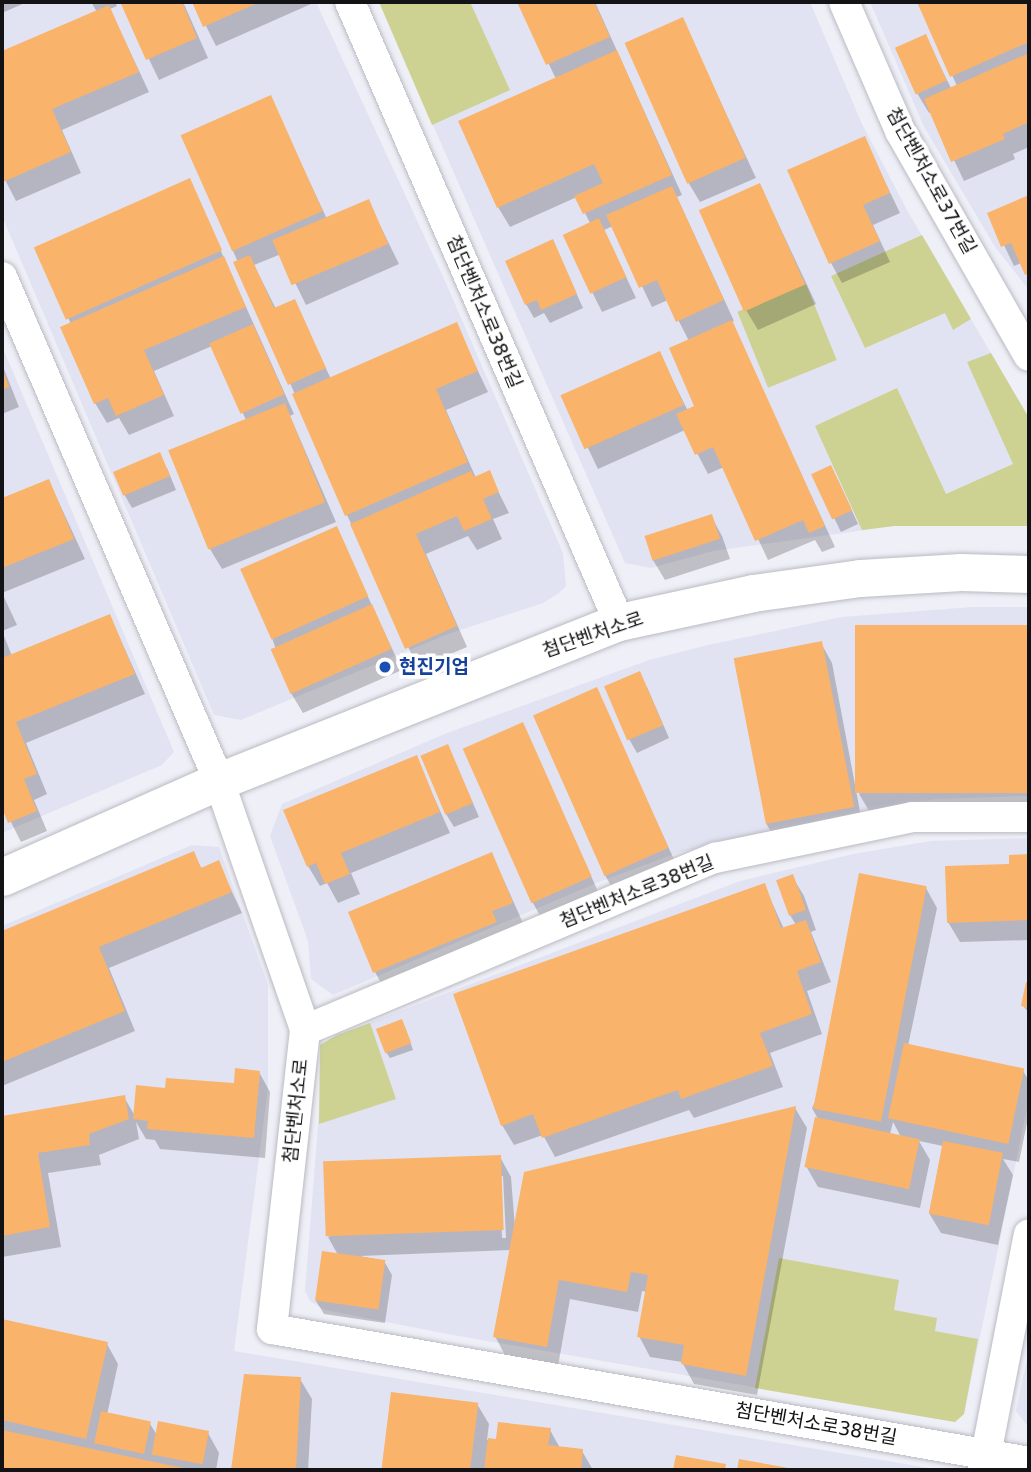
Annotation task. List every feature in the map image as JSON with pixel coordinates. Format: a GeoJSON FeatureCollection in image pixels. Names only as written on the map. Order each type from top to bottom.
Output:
{"type":"FeatureCollection","features":[{"type":"Feature","properties":{"kind":"street","name":"첨단벤처소로38번길"},"geometry":{"type":"LineString","coordinates":[[350,2],[619,622]]}},
{"type":"Feature","properties":{"kind":"street","name":"첨단벤처소로37번길"},"geometry":{"type":"LineString","coordinates":[[844,2],[900,131],[1029,356]]}},
{"type":"Feature","properties":{"kind":"street"},"geometry":{"type":"LineString","coordinates":[[2,277],[219,781]]}},
{"type":"Feature","properties":{"kind":"street","name":"첨단벤처소로"},"geometry":{"type":"LineString","coordinates":[[2,877],[219,781],[619,622],[752,593],[860,578],[961,572],[1029,574]]}},
{"type":"Feature","properties":{"kind":"street","name":"첨단벤처소로"},"geometry":{"type":"LineString","coordinates":[[219,781],[304,1030],[272,1329]]}},
{"type":"Feature","properties":{"kind":"street","name":"첨단벤처소로38번길"},"geometry":{"type":"LineString","coordinates":[[304,1030],[715,858],[913,817],[1029,817]]}},
{"type":"Feature","properties":{"kind":"street"},"geometry":{"type":"LineString","coordinates":[[985,1462],[1029,1234]]}},
{"type":"Feature","properties":{"kind":"street","name":"첨단벤처소로38번길"},"geometry":{"type":"LineString","coordinates":[[272,1329],[985,1462],[1029,1462]]}},
{"type":"Feature","properties":{"kind":"shaded area"},"geometry":{"type":"Polygon","coordinates":[[[2,2],[316,2],[446,283],[563,553],[566,586],[559,593],[543,603],[448,634],[241,720],[214,715],[2,216],[2,2]]]}},
{"type":"Feature","properties":{"kind":"shaded area"},"geometry":{"type":"Polygon","coordinates":[[[379,2],[810,2],[862,124],[907,210],[1029,418],[1029,526],[894,526],[713,551],[651,568],[625,563],[379,2]]]}},
{"type":"Feature","properties":{"kind":"shaded area"},"geometry":{"type":"Polygon","coordinates":[[[870,2],[1029,2],[1029,290],[995,247],[924,127],[870,2]]]}},
{"type":"Feature","properties":{"kind":"shaded area"},"geometry":{"type":"Polygon","coordinates":[[[2,346],[174,752],[162,765],[2,833],[2,346]]]}},
{"type":"Feature","properties":{"kind":"shaded area"},"geometry":{"type":"Polygon","coordinates":[[[972,607],[1029,607],[1029,796],[936,799],[869,810],[677,853],[599,882],[333,995],[311,979],[308,941],[270,836],[282,804],[447,733],[649,660],[841,617],[972,607]]]}},
{"type":"Feature","properties":{"kind":"shaded area"},"geometry":{"type":"Polygon","coordinates":[[[1029,838],[1029,1099],[964,1414],[955,1422],[453,1335],[325,1310],[310,1301],[305,1291],[322,1074],[320,1045],[337,1035],[740,881],[853,854],[931,841],[1029,838]]]}},
{"type":"Feature","properties":{"kind":"shaded area"},"geometry":{"type":"Polygon","coordinates":[[[192,845],[219,847],[268,985],[268,1088],[234,1351],[941,1470],[2,1470],[2,926],[192,845]]]}},
{"type":"Feature","properties":{"kind":"shaded area"},"geometry":{"type":"Polygon","coordinates":[[[1029,1349],[1029,1428],[1016,1411],[1029,1349]]]}},
{"type":"Feature","properties":{"kind":"green space"},"geometry":{"type":"Polygon","coordinates":[[[379,2],[470,2],[510,90],[432,125],[379,2]]]}},
{"type":"Feature","properties":{"kind":"green space"},"geometry":{"type":"Polygon","coordinates":[[[922,235],[971,319],[953,330],[945,313],[865,348],[831,276],[922,235]]]}},
{"type":"Feature","properties":{"kind":"green space"},"geometry":{"type":"Polygon","coordinates":[[[806,284],[837,360],[768,388],[737,312],[806,284]]]}},
{"type":"Feature","properties":{"kind":"green space"},"geometry":{"type":"Polygon","coordinates":[[[991,353],[1029,418],[1029,526],[894,526],[862,530],[815,426],[897,388],[946,494],[1013,464],[967,362],[991,353]]]}},
{"type":"Feature","properties":{"kind":"green space"},"geometry":{"type":"Polygon","coordinates":[[[370,1023],[396,1099],[319,1124],[320,1045],[337,1035],[370,1023]]]}},
{"type":"Feature","properties":{"kind":"green space"},"geometry":{"type":"Polygon","coordinates":[[[779,1258],[899,1280],[894,1310],[937,1318],[935,1331],[978,1339],[964,1414],[955,1422],[755,1388],[779,1258]]]}},
{"type":"Feature","properties":{"kind":"building"},"geometry":{"type":"Polygon","coordinates":[[[182,2],[197,38],[146,60],[121,4],[182,2]]]}},
{"type":"Feature","properties":{"kind":"building"},"geometry":{"type":"Polygon","coordinates":[[[192,2],[260,2],[203,27],[192,2]]]}},
{"type":"Feature","properties":{"kind":"building"},"geometry":{"type":"Polygon","coordinates":[[[517,2],[594,2],[610,37],[546,65],[517,2]]]}},
{"type":"Feature","properties":{"kind":"building"},"geometry":{"type":"Polygon","coordinates":[[[917,2],[1029,2],[1029,42],[950,77],[917,2]]]}},
{"type":"Feature","properties":{"kind":"building"},"geometry":{"type":"Polygon","coordinates":[[[109,5],[139,72],[52,109],[71,152],[3,182],[2,51],[109,5]]]}},
{"type":"Feature","properties":{"kind":"building"},"geometry":{"type":"Polygon","coordinates":[[[683,17],[746,158],[687,184],[625,43],[683,17]]]}},
{"type":"Feature","properties":{"kind":"building"},"geometry":{"type":"Polygon","coordinates":[[[926,34],[947,81],[916,94],[895,48],[926,34]]]}},
{"type":"Feature","properties":{"kind":"building"},"geometry":{"type":"Polygon","coordinates":[[[617,50],[672,175],[583,214],[574,196],[603,183],[594,164],[497,208],[458,121],[617,50]]]}},
{"type":"Feature","properties":{"kind":"building"},"geometry":{"type":"Polygon","coordinates":[[[1029,53],[1029,122],[1003,134],[1005,139],[951,162],[924,99],[1029,53]]]}},
{"type":"Feature","properties":{"kind":"building"},"geometry":{"type":"Polygon","coordinates":[[[271,95],[323,211],[232,251],[181,135],[271,95]]]}},
{"type":"Feature","properties":{"kind":"building"},"geometry":{"type":"Polygon","coordinates":[[[865,136],[890,193],[863,205],[880,241],[829,264],[787,170],[865,136]]]}},
{"type":"Feature","properties":{"kind":"building"},"geometry":{"type":"Polygon","coordinates":[[[190,178],[222,250],[66,320],[34,248],[190,178]]]}},
{"type":"Feature","properties":{"kind":"building"},"geometry":{"type":"Polygon","coordinates":[[[760,183],[805,284],[744,312],[699,210],[760,183]]]}},
{"type":"Feature","properties":{"kind":"building"},"geometry":{"type":"Polygon","coordinates":[[[672,186],[724,300],[676,322],[657,280],[639,288],[606,215],[672,186]]]}},
{"type":"Feature","properties":{"kind":"building"},"geometry":{"type":"Polygon","coordinates":[[[1029,195],[1029,273],[1025,275],[1011,243],[1001,247],[987,213],[1029,195]]]}},
{"type":"Feature","properties":{"kind":"building"},"geometry":{"type":"Polygon","coordinates":[[[369,199],[388,244],[291,285],[272,240],[369,199]]]}},
{"type":"Feature","properties":{"kind":"building"},"geometry":{"type":"Polygon","coordinates":[[[599,218],[626,277],[590,294],[563,235],[599,218]]]}},
{"type":"Feature","properties":{"kind":"building"},"geometry":{"type":"Polygon","coordinates":[[[553,239],[577,294],[541,310],[537,300],[525,305],[505,261],[553,239]]]}},
{"type":"Feature","properties":{"kind":"building"},"geometry":{"type":"Polygon","coordinates":[[[250,255],[274,308],[295,299],[326,368],[288,385],[233,262],[250,255]]]}},
{"type":"Feature","properties":{"kind":"building"},"geometry":{"type":"Polygon","coordinates":[[[224,256],[246,307],[144,350],[164,395],[116,416],[108,398],[94,404],[60,327],[224,256]]]}},
{"type":"Feature","properties":{"kind":"building"},"geometry":{"type":"Polygon","coordinates":[[[732,320],[825,526],[809,533],[803,520],[755,541],[713,447],[695,455],[676,414],[694,406],[669,348],[732,320]]]}},
{"type":"Feature","properties":{"kind":"building"},"geometry":{"type":"Polygon","coordinates":[[[457,322],[478,371],[436,389],[468,462],[345,516],[292,394],[457,322]]]}},
{"type":"Feature","properties":{"kind":"building"},"geometry":{"type":"Polygon","coordinates":[[[253,324],[284,394],[240,414],[209,344],[253,324]]]}},
{"type":"Feature","properties":{"kind":"building"},"geometry":{"type":"Polygon","coordinates":[[[660,351],[684,405],[584,449],[560,395],[660,351]]]}},
{"type":"Feature","properties":{"kind":"building"},"geometry":{"type":"Polygon","coordinates":[[[2,368],[9,387],[2,390],[2,368]]]}},
{"type":"Feature","properties":{"kind":"building"},"geometry":{"type":"Polygon","coordinates":[[[285,403],[325,502],[208,549],[168,450],[285,403]]]}},
{"type":"Feature","properties":{"kind":"building"},"geometry":{"type":"Polygon","coordinates":[[[160,452],[170,476],[123,496],[113,472],[160,452]]]}},
{"type":"Feature","properties":{"kind":"building"},"geometry":{"type":"Polygon","coordinates":[[[831,465],[852,510],[832,520],[811,474],[831,465]]]}},
{"type":"Feature","properties":{"kind":"building"},"geometry":{"type":"Polygon","coordinates":[[[490,470],[499,492],[483,499],[492,519],[464,531],[457,516],[416,534],[457,626],[405,649],[350,524],[471,471],[474,477],[490,470]]]}},
{"type":"Feature","properties":{"kind":"building"},"geometry":{"type":"Polygon","coordinates":[[[49,479],[74,539],[2,568],[2,498],[49,479]]]}},
{"type":"Feature","properties":{"kind":"building"},"geometry":{"type":"Polygon","coordinates":[[[712,514],[720,539],[653,561],[644,536],[712,514]]]}},
{"type":"Feature","properties":{"kind":"building"},"geometry":{"type":"Polygon","coordinates":[[[337,526],[368,596],[271,639],[240,569],[337,526]]]}},
{"type":"Feature","properties":{"kind":"building"},"geometry":{"type":"Polygon","coordinates":[[[372,604],[392,649],[291,694],[271,649],[372,604]]]}},
{"type":"Feature","properties":{"kind":"building"},"geometry":{"type":"Polygon","coordinates":[[[110,614],[135,674],[16,722],[37,774],[24,779],[37,811],[8,823],[2,808],[2,658],[110,614]]]}},
{"type":"Feature","properties":{"kind":"building"},"geometry":{"type":"Polygon","coordinates":[[[855,625],[1029,625],[1029,793],[855,793],[855,625]]]}},
{"type":"Feature","properties":{"kind":"building"},"geometry":{"type":"Polygon","coordinates":[[[822,641],[854,807],[766,824],[734,658],[822,641]]]}},
{"type":"Feature","properties":{"kind":"building"},"geometry":{"type":"Polygon","coordinates":[[[640,671],[663,725],[627,741],[604,686],[640,671]]]}},
{"type":"Feature","properties":{"kind":"building"},"geometry":{"type":"Polygon","coordinates":[[[597,687],[669,848],[605,876],[533,715],[597,687]]]}},
{"type":"Feature","properties":{"kind":"building"},"geometry":{"type":"Polygon","coordinates":[[[523,722],[592,876],[531,903],[463,749],[523,722]]]}},
{"type":"Feature","properties":{"kind":"building"},"geometry":{"type":"Polygon","coordinates":[[[448,744],[473,803],[445,815],[420,756],[448,744]]]}},
{"type":"Feature","properties":{"kind":"building"},"geometry":{"type":"Polygon","coordinates":[[[417,755],[440,812],[341,853],[350,874],[325,884],[316,863],[307,867],[283,810],[417,755]]]}},
{"type":"Feature","properties":{"kind":"building"},"geometry":{"type":"Polygon","coordinates":[[[194,851],[201,868],[219,860],[232,892],[99,947],[125,1011],[2,1062],[2,931],[194,851]]]}},
{"type":"Feature","properties":{"kind":"building"},"geometry":{"type":"Polygon","coordinates":[[[492,852],[513,903],[492,911],[497,922],[373,973],[348,912],[492,852]]]}},
{"type":"Feature","properties":{"kind":"building"},"geometry":{"type":"Polygon","coordinates":[[[1029,854],[1029,920],[947,923],[945,866],[1009,864],[1009,855],[1029,854]]]}},
{"type":"Feature","properties":{"kind":"building"},"geometry":{"type":"Polygon","coordinates":[[[859,873],[927,886],[881,1122],[813,1109],[859,873]]]}},
{"type":"Feature","properties":{"kind":"building"},"geometry":{"type":"Polygon","coordinates":[[[793,874],[806,910],[789,916],[776,880],[793,874]]]}},
{"type":"Feature","properties":{"kind":"building"},"geometry":{"type":"Polygon","coordinates":[[[765,883],[781,928],[806,920],[821,962],[797,971],[812,1014],[760,1033],[773,1066],[681,1099],[678,1090],[542,1138],[533,1114],[501,1126],[453,994],[765,883]]]}},
{"type":"Feature","properties":{"kind":"building"},"geometry":{"type":"Polygon","coordinates":[[[1026,982],[1029,982],[1029,1008],[1021,1006],[1026,982]]]}},
{"type":"Feature","properties":{"kind":"building"},"geometry":{"type":"Polygon","coordinates":[[[402,1019],[411,1043],[385,1053],[376,1029],[402,1019]]]}},
{"type":"Feature","properties":{"kind":"building"},"geometry":{"type":"Polygon","coordinates":[[[904,1043],[1024,1069],[1008,1144],[888,1118],[904,1043]]]}},
{"type":"Feature","properties":{"kind":"building"},"geometry":{"type":"Polygon","coordinates":[[[235,1068],[260,1071],[254,1138],[147,1129],[148,1121],[133,1119],[136,1085],[165,1088],[166,1078],[234,1083],[235,1068]]]}},
{"type":"Feature","properties":{"kind":"building"},"geometry":{"type":"Polygon","coordinates":[[[125,1095],[129,1119],[89,1134],[90,1145],[38,1153],[50,1227],[2,1236],[2,1116],[125,1095]]]}},
{"type":"Feature","properties":{"kind":"building"},"geometry":{"type":"Polygon","coordinates":[[[796,1106],[746,1376],[681,1364],[684,1345],[637,1337],[648,1275],[631,1272],[627,1292],[559,1280],[547,1347],[493,1337],[524,1172],[796,1106]]]}},
{"type":"Feature","properties":{"kind":"building"},"geometry":{"type":"Polygon","coordinates":[[[815,1117],[920,1139],[909,1189],[804,1167],[815,1117]]]}},
{"type":"Feature","properties":{"kind":"building"},"geometry":{"type":"Polygon","coordinates":[[[943,1141],[1003,1153],[989,1225],[929,1214],[943,1141]]]}},
{"type":"Feature","properties":{"kind":"building"},"geometry":{"type":"Polygon","coordinates":[[[501,1155],[504,1230],[326,1236],[323,1161],[501,1155]]]}},
{"type":"Feature","properties":{"kind":"building"},"geometry":{"type":"Polygon","coordinates":[[[322,1251],[385,1260],[378,1309],[315,1301],[322,1251]]]}},
{"type":"Feature","properties":{"kind":"building"},"geometry":{"type":"Polygon","coordinates":[[[2,1319],[108,1342],[86,1439],[2,1420],[2,1319]]]}},
{"type":"Feature","properties":{"kind":"building"},"geometry":{"type":"Polygon","coordinates":[[[244,1374],[301,1377],[296,1470],[231,1470],[244,1374]]]}},
{"type":"Feature","properties":{"kind":"building"},"geometry":{"type":"Polygon","coordinates":[[[391,1392],[478,1403],[470,1470],[381,1470],[391,1392]]]}},
{"type":"Feature","properties":{"kind":"building"},"geometry":{"type":"Polygon","coordinates":[[[101,1411],[151,1422],[144,1454],[94,1443],[101,1411]]]}},
{"type":"Feature","properties":{"kind":"building"},"geometry":{"type":"Polygon","coordinates":[[[158,1421],[209,1431],[203,1464],[152,1454],[158,1421]]]}},
{"type":"Feature","properties":{"kind":"building"},"geometry":{"type":"Polygon","coordinates":[[[498,1422],[551,1428],[548,1445],[583,1449],[581,1470],[484,1470],[488,1438],[496,1439],[498,1422]]]}},
{"type":"Feature","properties":{"kind":"building"},"geometry":{"type":"Polygon","coordinates":[[[2,1430],[188,1469],[2,1470],[2,1430]]]}},
{"type":"Feature","properties":{"kind":"building"},"geometry":{"type":"Polygon","coordinates":[[[676,1455],[726,1464],[725,1470],[673,1470],[676,1455]]]}},
{"type":"Feature","properties":{"kind":"building"},"geometry":{"type":"Polygon","coordinates":[[[739,1459],[794,1469],[794,1470],[737,1470],[739,1459]]]}},
{"type":"Feature","properties":{"kind":"place","name":"현진기업"},"geometry":{"type":"Point","coordinates":[385,667]}}]}
